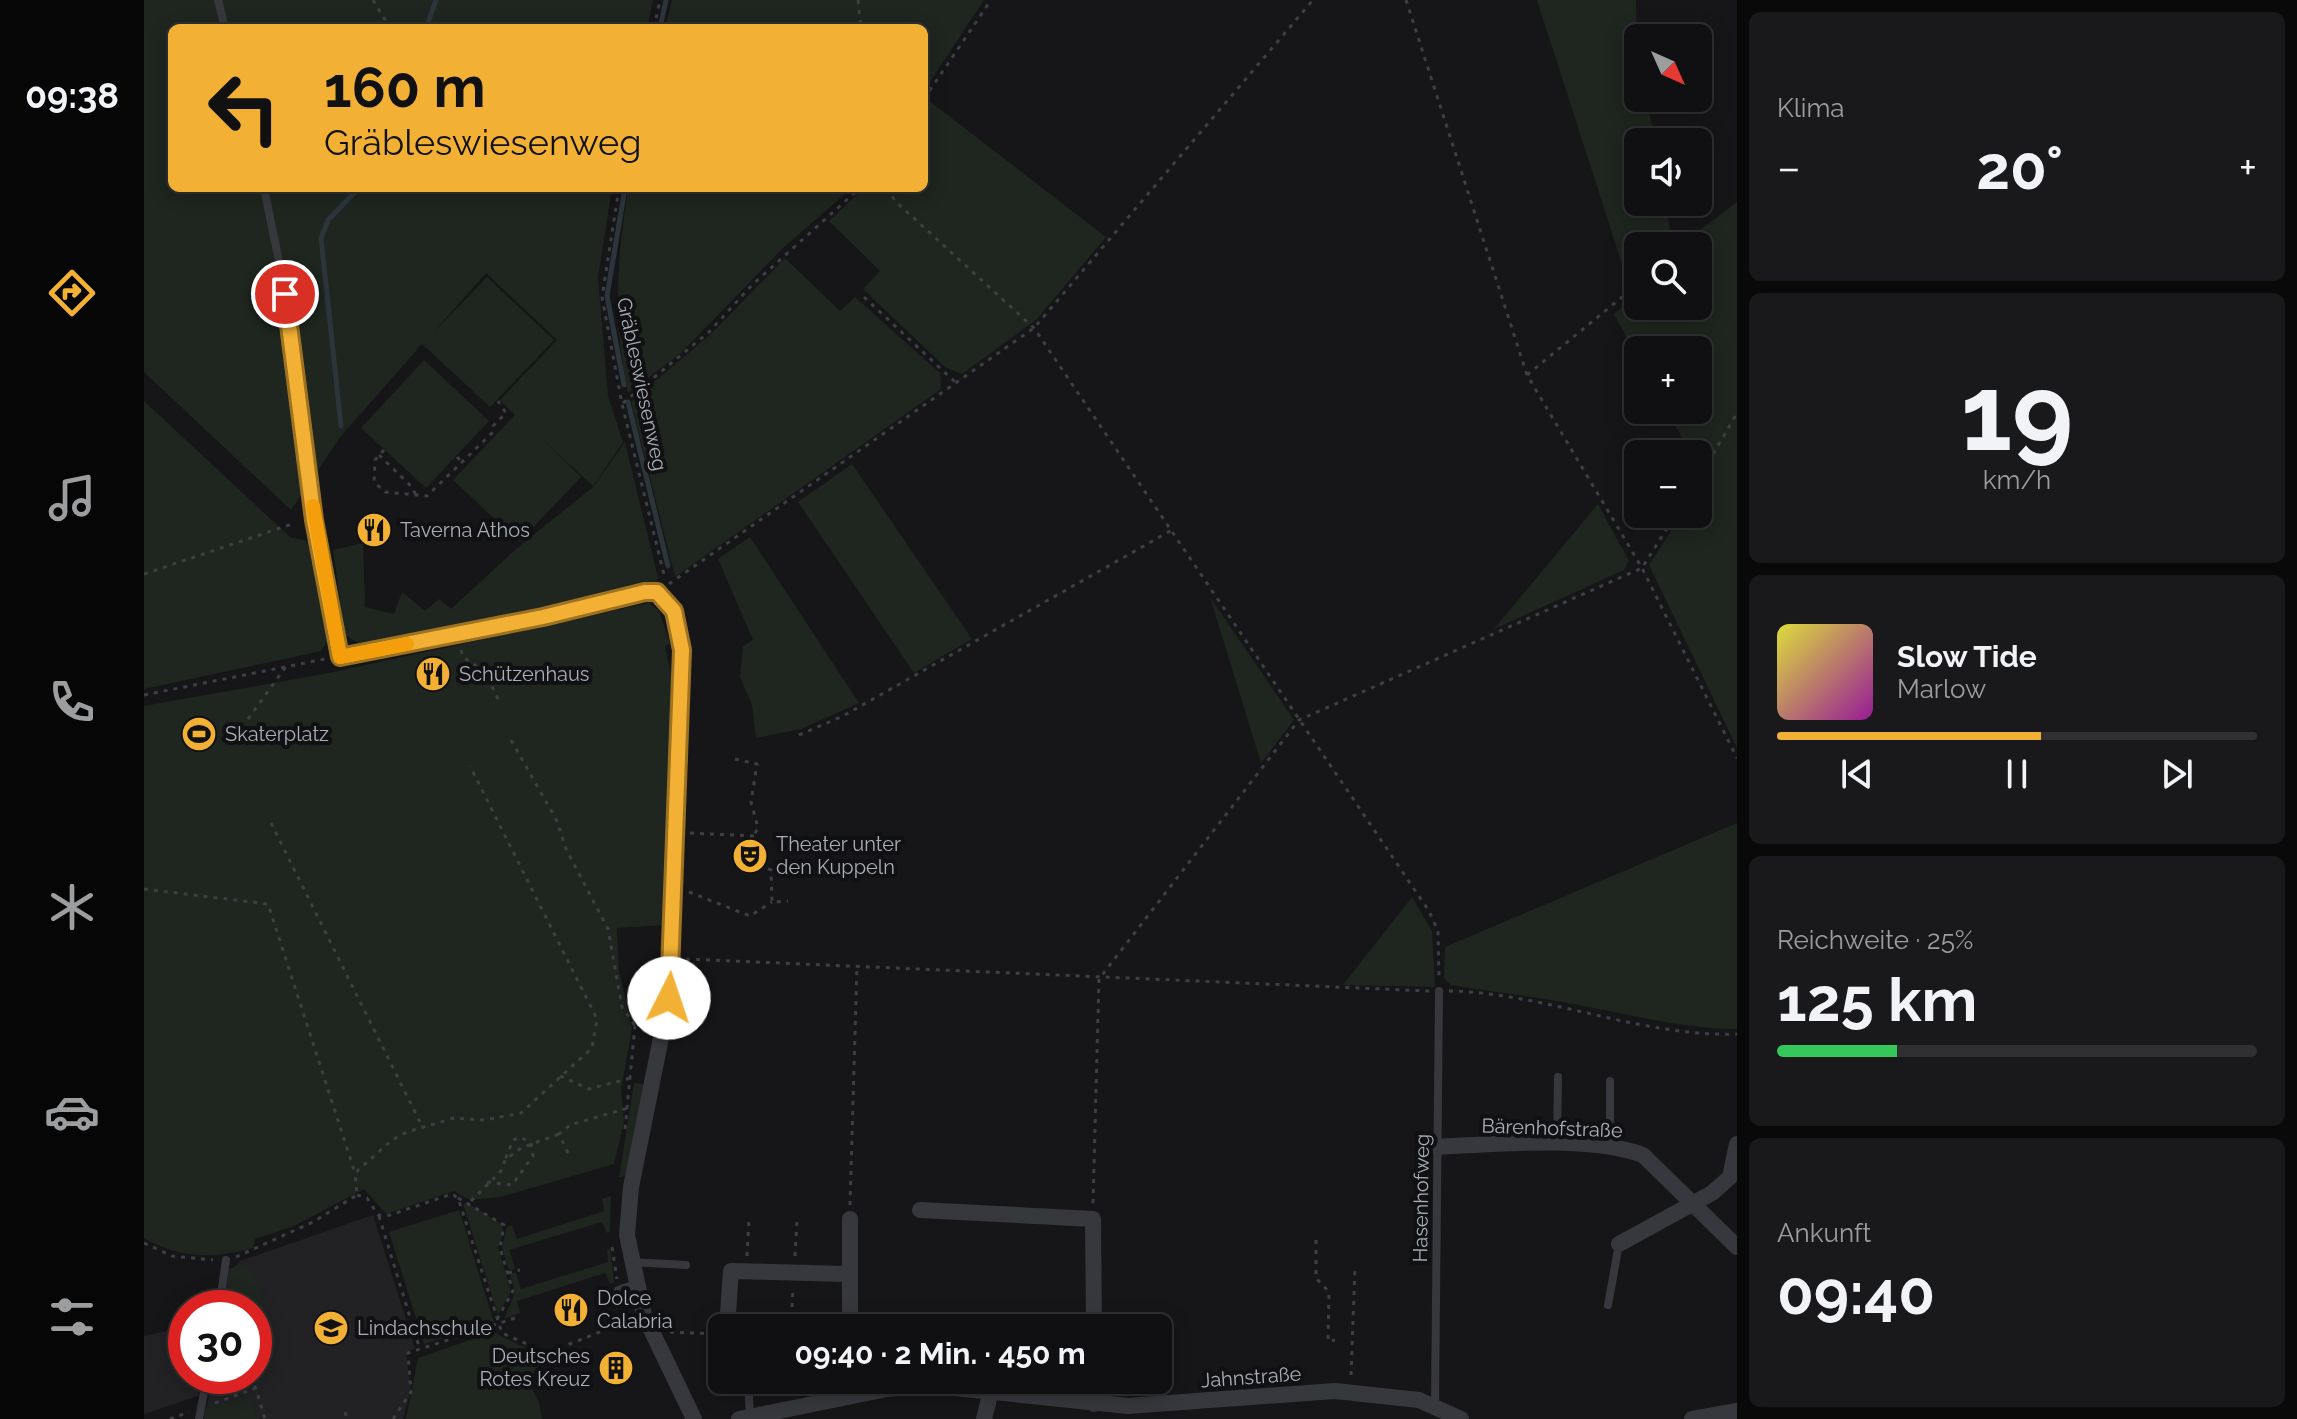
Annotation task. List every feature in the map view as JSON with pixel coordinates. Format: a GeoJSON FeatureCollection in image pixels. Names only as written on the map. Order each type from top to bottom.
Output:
{"type":"FeatureCollection","features":[{"type":"Feature","properties":{"kind":"street"},"geometry":{"type":"LineString","coordinates":[[340,657],[657,592],[674,611],[682,650],[672,959],[669,998],[631,1187],[627,1235],[636,1284],[636,1318],[651,1332],[694,1419]]}},
{"type":"Feature","properties":{"kind":"street"},"geometry":{"type":"LineString","coordinates":[[1619,1244],[1693,1204],[1730,1177],[1737,1144]]}},
{"type":"Feature","properties":{"kind":"street","name":"Bärenhofstraße"},"geometry":{"type":"LineString","coordinates":[[1437,1147],[1610,1146],[1643,1155],[1737,1247]]}},
{"type":"Feature","properties":{"kind":"street"},"geometry":{"type":"LineString","coordinates":[[920,1210],[1093,1219],[1094,1314]]}},
{"type":"Feature","properties":{"kind":"street"},"geometry":{"type":"LineString","coordinates":[[849,1314],[850,1219]]}},
{"type":"Feature","properties":{"kind":"street"},"geometry":{"type":"LineString","coordinates":[[728,1314],[731,1271],[848,1274]]}},
{"type":"Feature","properties":{"kind":"street","name":"Jahnstraße"},"geometry":{"type":"LineString","coordinates":[[1015,1394],[1094,1404],[1156,1405],[1243,1396],[1351,1393],[1401,1396],[1435,1405],[1461,1419]]}},
{"type":"Feature","properties":{"kind":"street","name":"Jahnstraße"},"geometry":{"type":"LineString","coordinates":[[746,1418],[830,1394]]}},
{"type":"Feature","properties":{"kind":"street"},"geometry":{"type":"LineString","coordinates":[[984,1419],[990,1394]]}},
{"type":"Feature","properties":{"kind":"street"},"geometry":{"type":"LineString","coordinates":[[1094,1394],[1094,1404]]}},
{"type":"Feature","properties":{"kind":"street"},"geometry":{"type":"LineString","coordinates":[[1692,1419],[1735,1414]]}},
{"type":"Feature","properties":{"kind":"lane"},"geometry":{"type":"LineString","coordinates":[[218,0],[224,24]]}},
{"type":"Feature","properties":{"kind":"lane"},"geometry":{"type":"LineString","coordinates":[[265,192],[291,321],[314,520],[340,657]]}},
{"type":"Feature","properties":{"kind":"lane","name":"Hasenhofweg"},"geometry":{"type":"LineString","coordinates":[[1435,1405],[1439,991]]}},
{"type":"Feature","properties":{"kind":"lane"},"geometry":{"type":"LineString","coordinates":[[1556,1145],[1558,1077]]}},
{"type":"Feature","properties":{"kind":"lane"},"geometry":{"type":"LineString","coordinates":[[1610,1081],[1610,1146]]}},
{"type":"Feature","properties":{"kind":"lane"},"geometry":{"type":"LineString","coordinates":[[1608,1305],[1619,1244]]}},
{"type":"Feature","properties":{"kind":"lane"},"geometry":{"type":"LineString","coordinates":[[222,1290],[226,1260]]}},
{"type":"Feature","properties":{"kind":"lane"},"geometry":{"type":"LineString","coordinates":[[631,1262],[686,1265]]}},
{"type":"Feature","properties":{"kind":"lane"},"geometry":{"type":"LineString","coordinates":[[618,1290],[636,1284]]}},
{"type":"Feature","properties":{"kind":"lane"},"geometry":{"type":"LineString","coordinates":[[199,1419],[204,1394]]}},
{"type":"Feature","properties":{"kind":"lane"},"geometry":{"type":"LineString","coordinates":[[746,1418],[747,1394]]}},
{"type":"Feature","properties":{"kind":"path"},"geometry":{"type":"LineString","coordinates":[[373,0],[388,24]]}},
{"type":"Feature","properties":{"kind":"path"},"geometry":{"type":"LineString","coordinates":[[655,24],[660,0]]}},
{"type":"Feature","properties":{"kind":"path"},"geometry":{"type":"LineString","coordinates":[[858,0],[861,24]]}},
{"type":"Feature","properties":{"kind":"path"},"geometry":{"type":"LineString","coordinates":[[928,93],[991,0]]}},
{"type":"Feature","properties":{"kind":"path"},"geometry":{"type":"LineString","coordinates":[[864,297],[956,383],[1034,328],[1313,0]]}},
{"type":"Feature","properties":{"kind":"path"},"geometry":{"type":"LineString","coordinates":[[1406,0],[1527,375],[1642,568],[1737,758]]}},
{"type":"Feature","properties":{"kind":"path","name":"Gräbleswiesenweg"},"geometry":{"type":"LineString","coordinates":[[618,192],[602,297],[622,404],[667,586],[956,383]]}},
{"type":"Feature","properties":{"kind":"path"},"geometry":{"type":"LineString","coordinates":[[622,404],[709,332],[762,275],[855,192]]}},
{"type":"Feature","properties":{"kind":"path"},"geometry":{"type":"LineString","coordinates":[[889,192],[895,201],[1034,328],[1429,911],[1438,931],[1439,991]]}},
{"type":"Feature","properties":{"kind":"path"},"geometry":{"type":"LineString","coordinates":[[1527,375],[1624,295]]}},
{"type":"Feature","properties":{"kind":"path"},"geometry":{"type":"LineString","coordinates":[[384,450],[375,460],[374,482],[385,492],[427,496],[493,432],[493,426],[506,413],[498,401]]}},
{"type":"Feature","properties":{"kind":"path"},"geometry":{"type":"LineString","coordinates":[[1712,456],[1737,413]]}},
{"type":"Feature","properties":{"kind":"path"},"geometry":{"type":"LineString","coordinates":[[379,455],[413,488],[416,496]]}},
{"type":"Feature","properties":{"kind":"path"},"geometry":{"type":"LineString","coordinates":[[457,457],[463,463]]}},
{"type":"Feature","properties":{"kind":"path"},"geometry":{"type":"LineString","coordinates":[[144,574],[295,523]]}},
{"type":"Feature","properties":{"kind":"path"},"geometry":{"type":"LineString","coordinates":[[1093,1219],[1099,979],[1299,720],[1642,568],[1667,528]]}},
{"type":"Feature","properties":{"kind":"path"},"geometry":{"type":"LineString","coordinates":[[799,735],[843,716],[1172,530]]}},
{"type":"Feature","properties":{"kind":"path"},"geometry":{"type":"LineString","coordinates":[[457,634],[463,657],[485,672],[500,703]]}},
{"type":"Feature","properties":{"kind":"path"},"geometry":{"type":"LineString","coordinates":[[144,695],[340,657]]}},
{"type":"Feature","properties":{"kind":"path"},"geometry":{"type":"LineString","coordinates":[[248,719],[287,665]]}},
{"type":"Feature","properties":{"kind":"path"},"geometry":{"type":"LineString","coordinates":[[511,740],[557,821],[576,869],[608,929],[622,1007],[635,1026]]}},
{"type":"Feature","properties":{"kind":"path"},"geometry":{"type":"LineString","coordinates":[[735,759],[757,764],[751,802],[758,828],[748,846],[761,866],[771,870],[772,902]]}},
{"type":"Feature","properties":{"kind":"path"},"geometry":{"type":"LineString","coordinates":[[355,1173],[392,1140],[454,1118],[485,1120],[521,1113],[592,1048],[597,1019],[470,766]]}},
{"type":"Feature","properties":{"kind":"path"},"geometry":{"type":"LineString","coordinates":[[271,823],[424,1129]]}},
{"type":"Feature","properties":{"kind":"path"},"geometry":{"type":"LineString","coordinates":[[677,832],[754,836]]}},
{"type":"Feature","properties":{"kind":"path"},"geometry":{"type":"LineString","coordinates":[[144,889],[268,904],[355,1173],[357,1195]]}},
{"type":"Feature","properties":{"kind":"path"},"geometry":{"type":"LineString","coordinates":[[676,890],[701,895],[750,916],[772,902],[788,901]]}},
{"type":"Feature","properties":{"kind":"path"},"geometry":{"type":"LineString","coordinates":[[672,959],[857,965],[1099,979],[1475,992],[1551,1003],[1678,1032],[1737,1034]]}},
{"type":"Feature","properties":{"kind":"path"},"geometry":{"type":"LineString","coordinates":[[850,1219],[857,965]]}},
{"type":"Feature","properties":{"kind":"path"},"geometry":{"type":"LineString","coordinates":[[560,1076],[589,1089],[607,1087],[630,1078],[653,1080]]}},
{"type":"Feature","properties":{"kind":"path"},"geometry":{"type":"LineString","coordinates":[[505,1160],[531,1143],[559,1134],[570,1125],[628,1108]]}},
{"type":"Feature","properties":{"kind":"path"},"geometry":{"type":"LineString","coordinates":[[559,1134],[568,1153]]}},
{"type":"Feature","properties":{"kind":"path"},"geometry":{"type":"LineString","coordinates":[[470,1202],[501,1171],[513,1140],[520,1137],[531,1143]]}},
{"type":"Feature","properties":{"kind":"path"},"geometry":{"type":"LineString","coordinates":[[487,1182],[512,1185],[533,1156],[531,1143]]}},
{"type":"Feature","properties":{"kind":"path"},"geometry":{"type":"LineString","coordinates":[[378,1215],[387,1216],[452,1194],[504,1225]]}},
{"type":"Feature","properties":{"kind":"path"},"geometry":{"type":"LineString","coordinates":[[144,1243],[172,1256],[226,1260],[313,1222],[357,1195],[367,1198],[378,1215],[420,1350]]}},
{"type":"Feature","properties":{"kind":"path"},"geometry":{"type":"LineString","coordinates":[[458,1198],[502,1333],[547,1353],[636,1318],[618,1290]]}},
{"type":"Feature","properties":{"kind":"path"},"geometry":{"type":"LineString","coordinates":[[746,1271],[749,1219]]}},
{"type":"Feature","properties":{"kind":"path"},"geometry":{"type":"LineString","coordinates":[[504,1225],[513,1222]]}},
{"type":"Feature","properties":{"kind":"path"},"geometry":{"type":"LineString","coordinates":[[497,1319],[513,1291],[500,1248],[504,1225]]}},
{"type":"Feature","properties":{"kind":"path"},"geometry":{"type":"LineString","coordinates":[[1316,1240],[1316,1278],[1329,1292],[1328,1341],[1335,1340]]}},
{"type":"Feature","properties":{"kind":"path"},"geometry":{"type":"LineString","coordinates":[[1351,1393],[1355,1268]]}},
{"type":"Feature","properties":{"kind":"path"},"geometry":{"type":"LineString","coordinates":[[507,1273],[520,1270]]}},
{"type":"Feature","properties":{"kind":"path"},"geometry":{"type":"LineString","coordinates":[[393,1419],[411,1392],[408,1353],[518,1317]]}},
{"type":"Feature","properties":{"kind":"path"},"geometry":{"type":"LineString","coordinates":[[651,1332],[708,1334]]}},
{"type":"Feature","properties":{"kind":"path"},"geometry":{"type":"LineString","coordinates":[[257,1394],[265,1419]]}},
{"type":"Feature","properties":{"kind":"path"},"geometry":{"type":"LineString","coordinates":[[345,1412],[347,1419]]}},
{"type":"Feature","properties":{"kind":"shaded area"},"geometry":{"type":"Polygon","coordinates":[[[144,0],[653,0],[648,24],[168,24],[168,192],[611,192],[598,277],[608,396],[623,442],[593,486],[542,439],[581,477],[519,542],[453,480],[515,415],[500,400],[557,340],[486,273],[433,333],[487,277],[554,340],[490,407],[422,344],[341,436],[291,510],[144,372],[144,0]]]}},
{"type":"Feature","properties":{"kind":"shaded area"},"geometry":{"type":"Polygon","coordinates":[[[672,0],[984,0],[928,85],[928,24],[666,24],[672,0]]]}},
{"type":"Feature","properties":{"kind":"shaded area"},"geometry":{"type":"Polygon","coordinates":[[[1537,0],[1636,0],[1636,24],[1624,24],[1624,112],[1650,112],[1652,128],[1624,128],[1624,216],[1668,216],[1670,232],[1624,232],[1624,270],[1537,0]]]}},
{"type":"Feature","properties":{"kind":"shaded area"},"geometry":{"type":"Polygon","coordinates":[[[928,100],[1106,237],[1036,320],[962,374],[946,368],[863,289],[880,271],[829,221],[860,192],[928,192],[928,100]]]}},
{"type":"Feature","properties":{"kind":"shaded area"},"geometry":{"type":"Polygon","coordinates":[[[627,192],[847,192],[783,248],[681,353],[628,393],[618,314],[621,242],[627,192]]]}},
{"type":"Feature","properties":{"kind":"shaded area"},"geometry":{"type":"Polygon","coordinates":[[[1737,202],[1737,748],[1649,565],[1673,528],[1712,528],[1712,440],[1683,440],[1675,424],[1712,424],[1712,336],[1626,336],[1614,314],[1624,306],[1624,320],[1712,320],[1712,232],[1697,232],[1737,202]]]}},
{"type":"Feature","properties":{"kind":"shaded area"},"geometry":{"type":"Polygon","coordinates":[[[785,258],[840,311],[855,297],[940,373],[941,389],[675,577],[631,402],[712,333],[785,258]]]}},
{"type":"Feature","properties":{"kind":"shaded area"},"geometry":{"type":"Polygon","coordinates":[[[424,360],[489,421],[426,488],[361,428],[424,360]]]}},
{"type":"Feature","properties":{"kind":"shaded area"},"geometry":{"type":"Polygon","coordinates":[[[144,401],[290,537],[315,543],[332,634],[321,651],[144,689],[144,401]]]}},
{"type":"Feature","properties":{"kind":"shaded area"},"geometry":{"type":"Polygon","coordinates":[[[625,442],[658,578],[653,585],[365,647],[345,635],[333,550],[363,543],[365,607],[394,614],[402,592],[425,611],[439,599],[451,609],[517,548],[593,487],[625,442]]]}},
{"type":"Feature","properties":{"kind":"shaded area"},"geometry":{"type":"Polygon","coordinates":[[[852,464],[972,639],[914,673],[798,502],[852,464]]]}},
{"type":"Feature","properties":{"kind":"shaded area"},"geometry":{"type":"Polygon","coordinates":[[[1598,504],[1629,561],[1624,570],[1494,629],[1598,504]]]}},
{"type":"Feature","properties":{"kind":"shaded area"},"geometry":{"type":"Polygon","coordinates":[[[750,537],[859,703],[801,729],[756,738],[752,705],[740,677],[743,646],[753,640],[718,559],[750,537]]]}},
{"type":"Feature","properties":{"kind":"shaded area"},"geometry":{"type":"Polygon","coordinates":[[[1210,597],[1294,720],[1261,763],[1210,597]]]}},
{"type":"Feature","properties":{"kind":"shaded area"},"geometry":{"type":"Polygon","coordinates":[[[649,603],[659,611],[670,644],[665,646],[671,674],[665,925],[617,928],[619,971],[632,1028],[621,1090],[624,1122],[614,1164],[500,1197],[470,1200],[454,1191],[386,1214],[364,1189],[294,1226],[255,1239],[253,1248],[224,1254],[184,1253],[144,1238],[144,706],[329,673],[649,603]]]}},
{"type":"Feature","properties":{"kind":"shaded area"},"geometry":{"type":"Polygon","coordinates":[[[1737,823],[1737,1029],[1677,1024],[1451,985],[1444,978],[1445,947],[1737,823]]]}},
{"type":"Feature","properties":{"kind":"shaded area"},"geometry":{"type":"Polygon","coordinates":[[[1412,897],[1432,931],[1435,987],[1343,985],[1412,897]]]}},
{"type":"Feature","properties":{"kind":"shaded area"},"geometry":{"type":"Polygon","coordinates":[[[634,1083],[644,1084],[628,1174],[619,1178],[634,1083]]]}},
{"type":"Feature","properties":{"kind":"shaded area"},"geometry":{"type":"Polygon","coordinates":[[[611,1196],[610,1232],[607,1233],[602,1222],[509,1250],[515,1269],[509,1270],[502,1247],[507,1227],[512,1225],[517,1239],[604,1211],[602,1199],[611,1196]]]}},
{"type":"Feature","properties":{"kind":"shaded area"},"geometry":{"type":"Polygon","coordinates":[[[467,1203],[502,1224],[503,1233],[498,1248],[511,1291],[498,1315],[463,1204],[467,1203]]]}},
{"type":"Feature","properties":{"kind":"shaded area"},"geometry":{"type":"Polygon","coordinates":[[[459,1210],[494,1322],[424,1344],[389,1232],[459,1210]]]}},
{"type":"Feature","properties":{"kind":"shaded area","name":"Lindachschule"},"geometry":{"type":"Polygon","coordinates":[[[373,1215],[415,1348],[406,1353],[411,1389],[403,1419],[205,1419],[209,1394],[272,1394],[272,1290],[244,1290],[232,1270],[240,1261],[373,1215]]]}},
{"type":"Feature","properties":{"kind":"shaded area"},"geometry":{"type":"Polygon","coordinates":[[[610,1249],[614,1282],[610,1284],[605,1273],[517,1301],[520,1313],[504,1319],[515,1292],[510,1274],[516,1272],[521,1289],[608,1262],[607,1250],[610,1249]]]}},
{"type":"Feature","properties":{"kind":"shaded area"},"geometry":{"type":"Polygon","coordinates":[[[240,1265],[255,1276],[259,1290],[226,1290],[229,1269],[240,1265]]]}},
{"type":"Feature","properties":{"kind":"shaded area"},"geometry":{"type":"Polygon","coordinates":[[[168,1331],[168,1394],[198,1396],[144,1414],[144,1336],[168,1331]]]}},
{"type":"Feature","properties":{"kind":"shaded area"},"geometry":{"type":"Polygon","coordinates":[[[493,1332],[528,1349],[540,1369],[526,1377],[539,1403],[542,1419],[406,1419],[418,1358],[493,1332]]]}},
{"type":"Feature","properties":{"kind":"shaded area"},"geometry":{"type":"Polygon","coordinates":[[[250,1396],[256,1419],[204,1419],[205,1409],[250,1396]]]}},
{"type":"Feature","properties":{"kind":"waterway"},"geometry":{"type":"LineString","coordinates":[[427,24],[436,0]]}},
{"type":"Feature","properties":{"kind":"waterway"},"geometry":{"type":"LineString","coordinates":[[661,24],[666,0]]}},
{"type":"Feature","properties":{"kind":"waterway"},"geometry":{"type":"LineString","coordinates":[[341,426],[321,238],[328,220],[355,192]]}},
{"type":"Feature","properties":{"kind":"waterway"},"geometry":{"type":"LineString","coordinates":[[624,192],[607,296],[624,385]]}},
{"type":"Feature","properties":{"kind":"waterway"},"geometry":{"type":"LineString","coordinates":[[628,402],[668,566]]}},
{"type":"Feature","properties":{"kind":"slow traffic"},"geometry":{"type":"LineString","coordinates":[[313,506],[340,657],[407,644]]}},
{"type":"Feature","properties":{"kind":"place","name":"Taverna Athos"},"geometry":{"type":"Point","coordinates":[374,530]}},
{"type":"Feature","properties":{"kind":"place","name":"Schützenhaus"},"geometry":{"type":"Point","coordinates":[433,674]}},
{"type":"Feature","properties":{"kind":"place","name":"Skaterplatz"},"geometry":{"type":"Point","coordinates":[199,734]}},
{"type":"Feature","properties":{"kind":"place","name":"Theater unter den Kuppeln"},"geometry":{"type":"Point","coordinates":[750,856]}},
{"type":"Feature","properties":{"kind":"place","name":"Dolce Calabria"},"geometry":{"type":"Point","coordinates":[571,1310]}},
{"type":"Feature","properties":{"kind":"place","name":"Lindachschule"},"geometry":{"type":"Point","coordinates":[331,1328]}},
{"type":"Feature","properties":{"kind":"place","name":"Deutsches Rotes Kreuz"},"geometry":{"type":"Point","coordinates":[616,1368]}},
{"type":"Feature","properties":{"kind":"route"},"geometry":{"type":"LineString","coordinates":[[285,294],[291,321],[314,520],[329,585],[340,657],[543,617],[645,592],[657,592],[674,611],[682,650],[676,890],[669,998]]}}]}
